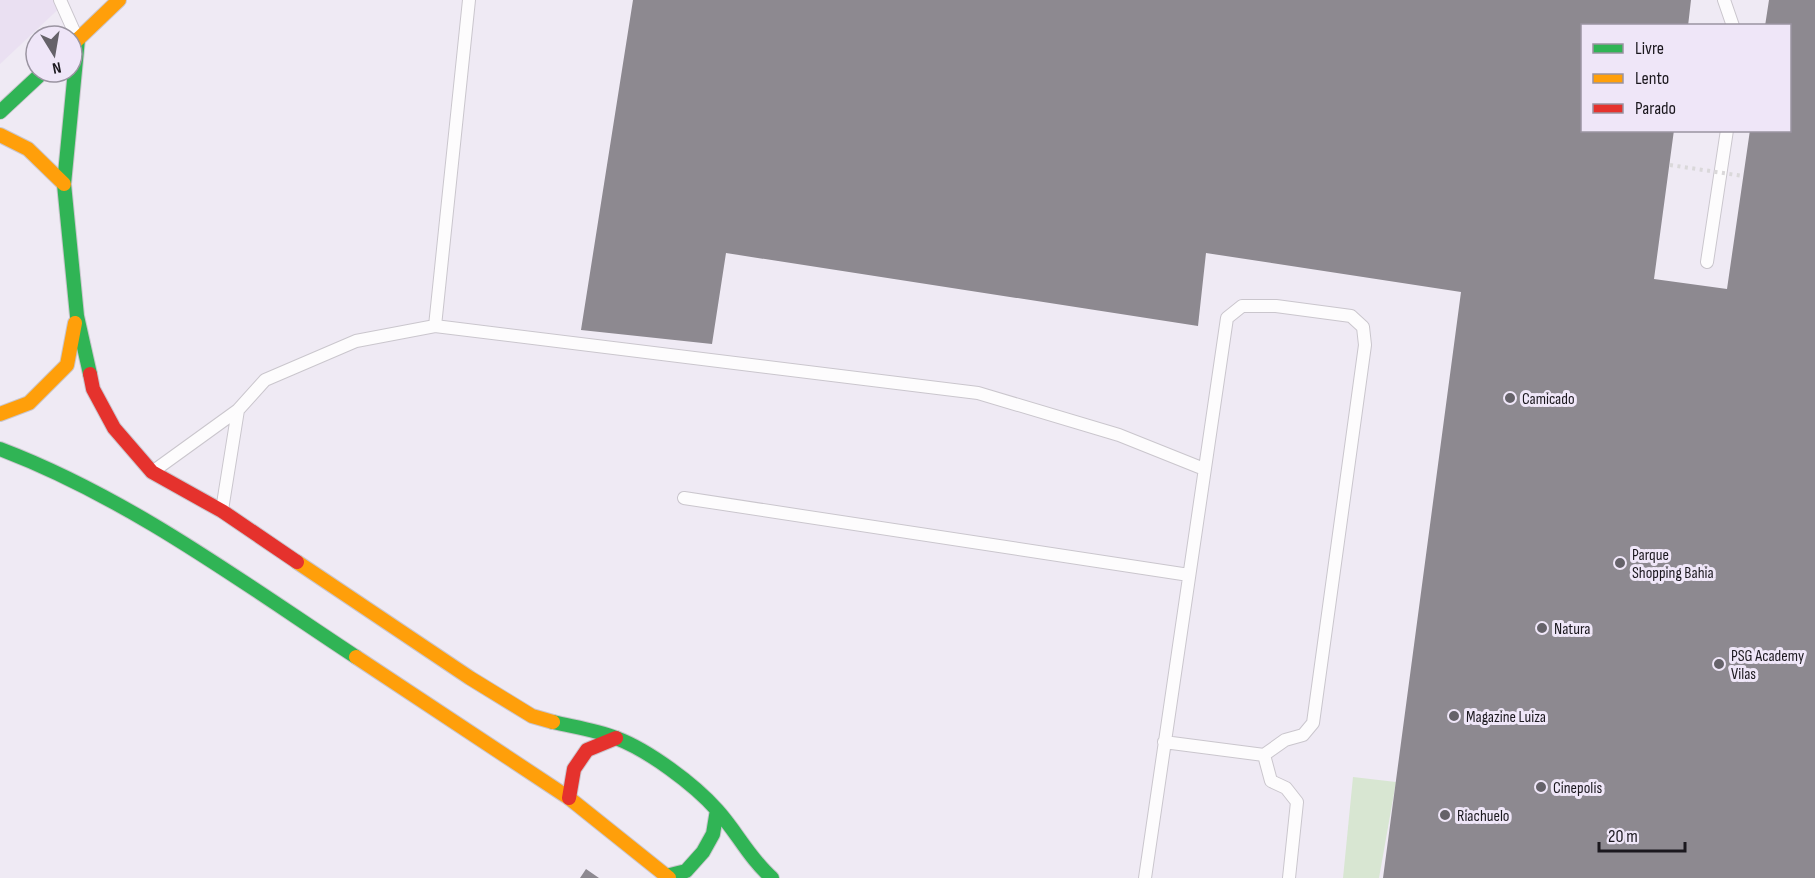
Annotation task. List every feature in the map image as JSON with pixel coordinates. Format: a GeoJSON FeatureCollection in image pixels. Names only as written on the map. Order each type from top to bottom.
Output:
{"type":"FeatureCollection","features":[{"type":"Feature","properties":{"kind":"street"},"geometry":{"type":"LineString","coordinates":[[84,33],[119,0]]}},
{"type":"Feature","properties":{"kind":"street"},"geometry":{"type":"LineString","coordinates":[[0,112],[30,84]]}},
{"type":"Feature","properties":{"kind":"street"},"geometry":{"type":"LineString","coordinates":[[72,84],[64,184],[77,316],[93,389],[114,428],[152,472],[222,512],[470,678],[532,716],[616,738],[658,761],[697,791],[717,810],[757,864],[772,878]]}},
{"type":"Feature","properties":{"kind":"street"},"geometry":{"type":"LineString","coordinates":[[0,135],[34,152],[64,184]]}},
{"type":"Feature","properties":{"kind":"street"},"geometry":{"type":"LineString","coordinates":[[0,414],[29,403],[67,365],[77,316]]}},
{"type":"Feature","properties":{"kind":"street"},"geometry":{"type":"LineString","coordinates":[[0,449],[34,462],[160,528],[569,798],[668,877],[686,870],[703,852],[713,834],[717,810]]}},
{"type":"Feature","properties":{"kind":"street"},"geometry":{"type":"LineString","coordinates":[[569,798],[574,769],[587,750],[616,738]]}},
{"type":"Feature","properties":{"kind":"lane"},"geometry":{"type":"LineString","coordinates":[[60,0],[69,24]]}},
{"type":"Feature","properties":{"kind":"lane"},"geometry":{"type":"LineString","coordinates":[[435,326],[469,0]]}},
{"type":"Feature","properties":{"kind":"lane"},"geometry":{"type":"LineString","coordinates":[[1724,0],[1732,24]]}},
{"type":"Feature","properties":{"kind":"lane"},"geometry":{"type":"LineString","coordinates":[[1707,262],[1726,132]]}},
{"type":"Feature","properties":{"kind":"lane"},"geometry":{"type":"LineString","coordinates":[[1145,878],[1164,742],[1227,318],[1242,306],[1276,306],[1352,316],[1363,327],[1365,345],[1313,723],[1303,735],[1286,740],[1264,755],[1164,742]]}},
{"type":"Feature","properties":{"kind":"lane"},"geometry":{"type":"LineString","coordinates":[[152,472],[238,410],[265,380],[356,341],[435,326],[978,393],[1119,435],[1204,469]]}},
{"type":"Feature","properties":{"kind":"lane"},"geometry":{"type":"LineString","coordinates":[[222,512],[238,410]]}},
{"type":"Feature","properties":{"kind":"lane"},"geometry":{"type":"LineString","coordinates":[[684,498],[1189,576]]}},
{"type":"Feature","properties":{"kind":"lane"},"geometry":{"type":"LineString","coordinates":[[1264,755],[1271,781],[1286,788],[1297,802],[1288,878]]}},
{"type":"Feature","properties":{"kind":"path"},"geometry":{"type":"LineString","coordinates":[[1670,165],[1743,176]]}},
{"type":"Feature","properties":{"kind":"shaded area"},"geometry":{"type":"Polygon","coordinates":[[[0,0],[68,0],[42,24],[24,24],[24,41],[0,64],[0,0]]]}},
{"type":"Feature","properties":{"kind":"green space"},"geometry":{"type":"Polygon","coordinates":[[[1353,777],[1396,782],[1379,878],[1343,878],[1353,777]]]}},
{"type":"Feature","properties":{"kind":"building","name":"Parque Shopping Bahia"},"geometry":{"type":"Polygon","coordinates":[[[633,0],[1691,0],[1688,24],[1581,24],[1581,132],[1674,132],[1654,279],[1727,289],[1750,132],[1791,132],[1791,24],[1765,24],[1769,0],[1815,0],[1815,878],[1383,878],[1461,292],[1206,253],[1198,326],[726,253],[712,344],[581,330],[633,0]]]}},
{"type":"Feature","properties":{"kind":"building"},"geometry":{"type":"Polygon","coordinates":[[[586,869],[599,878],[580,878],[586,869]]]}},
{"type":"Feature","properties":{"kind":"traffic: fast"},"geometry":{"type":"LineString","coordinates":[[0,112],[30,84]]}},
{"type":"Feature","properties":{"kind":"traffic: fast"},"geometry":{"type":"LineString","coordinates":[[74,84],[64,184],[77,316],[90,374]]}},
{"type":"Feature","properties":{"kind":"traffic: fast"},"geometry":{"type":"LineString","coordinates":[[0,449],[94,492],[184,543],[356,657]]}},
{"type":"Feature","properties":{"kind":"traffic: fast"},"geometry":{"type":"LineString","coordinates":[[553,722],[593,731],[629,743],[670,769],[696,789],[717,810],[772,878]]}},
{"type":"Feature","properties":{"kind":"traffic: fast"},"geometry":{"type":"LineString","coordinates":[[666,876],[686,871],[703,852],[713,834],[717,810]]}},
{"type":"Feature","properties":{"kind":"traffic: slow"},"geometry":{"type":"LineString","coordinates":[[84,34],[119,0]]}},
{"type":"Feature","properties":{"kind":"traffic: slow"},"geometry":{"type":"LineString","coordinates":[[0,135],[28,149],[64,184]]}},
{"type":"Feature","properties":{"kind":"traffic: slow"},"geometry":{"type":"LineString","coordinates":[[0,414],[29,403],[67,365],[75,323]]}},
{"type":"Feature","properties":{"kind":"traffic: slow"},"geometry":{"type":"LineString","coordinates":[[297,562],[470,678],[532,716],[553,722]]}},
{"type":"Feature","properties":{"kind":"traffic: slow"},"geometry":{"type":"LineString","coordinates":[[356,657],[569,798],[669,878]]}},
{"type":"Feature","properties":{"kind":"traffic: jam"},"geometry":{"type":"LineString","coordinates":[[90,374],[93,389],[114,428],[152,472],[222,511],[297,562]]}},
{"type":"Feature","properties":{"kind":"traffic: jam"},"geometry":{"type":"LineString","coordinates":[[569,798],[574,769],[587,750],[616,738]]}},
{"type":"Feature","properties":{"kind":"place","name":"Camicado"},"geometry":{"type":"Point","coordinates":[1510,398]}},
{"type":"Feature","properties":{"kind":"place","name":"Parque Shopping Bahia"},"geometry":{"type":"Point","coordinates":[1620,563]}},
{"type":"Feature","properties":{"kind":"place","name":"Natura"},"geometry":{"type":"Point","coordinates":[1542,628]}},
{"type":"Feature","properties":{"kind":"place","name":"PSG Academy Vilas"},"geometry":{"type":"Point","coordinates":[1719,664]}},
{"type":"Feature","properties":{"kind":"place","name":"Magazine Luiza"},"geometry":{"type":"Point","coordinates":[1454,716]}},
{"type":"Feature","properties":{"kind":"place","name":"Cinepolis"},"geometry":{"type":"Point","coordinates":[1541,787]}},
{"type":"Feature","properties":{"kind":"place","name":"Riachuelo"},"geometry":{"type":"Point","coordinates":[1445,815]}}]}
